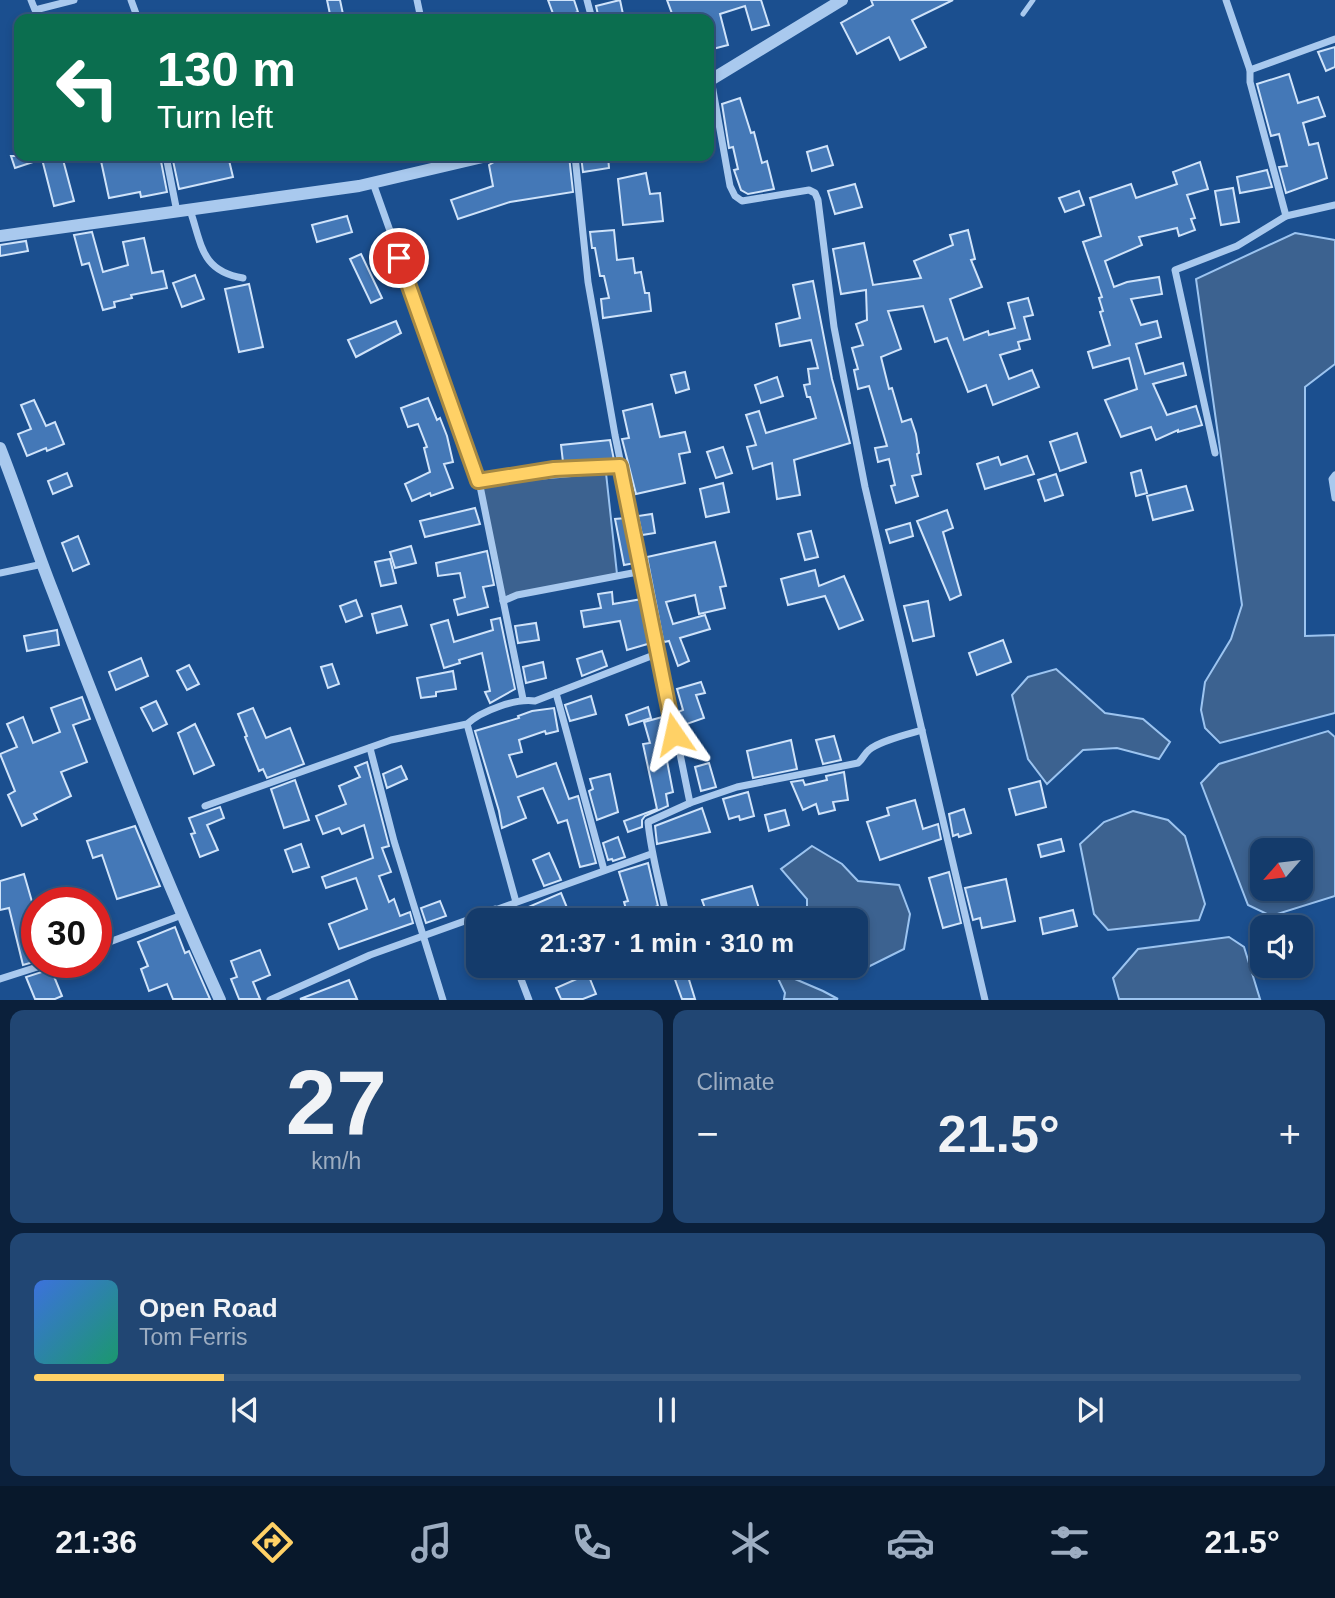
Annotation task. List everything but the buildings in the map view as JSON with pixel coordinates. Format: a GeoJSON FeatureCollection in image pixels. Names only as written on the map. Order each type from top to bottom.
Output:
{"type":"FeatureCollection","features":[{"type":"Feature","properties":{"kind":"street"},"geometry":{"type":"LineString","coordinates":[[32,0],[34,10],[74,0]]}},
{"type":"Feature","properties":{"kind":"street"},"geometry":{"type":"LineString","coordinates":[[714,78],[842,0]]}},
{"type":"Feature","properties":{"kind":"street"},"geometry":{"type":"LineString","coordinates":[[1226,0],[1250,69],[1250,82],[1286,216]]}},
{"type":"Feature","properties":{"kind":"street"},"geometry":{"type":"LineString","coordinates":[[1250,69],[1335,38]]}},
{"type":"Feature","properties":{"kind":"street"},"geometry":{"type":"LineString","coordinates":[[714,101],[730,186],[735,196],[742,201],[808,190],[815,193],[818,200],[834,327],[863,474],[985,999]]}},
{"type":"Feature","properties":{"kind":"street"},"geometry":{"type":"LineString","coordinates":[[168,161],[183,211],[209,263],[219,271],[243,278]]}},
{"type":"Feature","properties":{"kind":"street"},"geometry":{"type":"LineString","coordinates":[[0,236],[373,183],[448,161]]}},
{"type":"Feature","properties":{"kind":"street"},"geometry":{"type":"LineString","coordinates":[[576,161],[588,282],[620,466],[690,803]]}},
{"type":"Feature","properties":{"kind":"street"},"geometry":{"type":"LineString","coordinates":[[373,183],[478,481],[523,699]]}},
{"type":"Feature","properties":{"kind":"street"},"geometry":{"type":"LineString","coordinates":[[1215,453],[1175,270],[1237,246],[1286,216],[1335,205]]}},
{"type":"Feature","properties":{"kind":"street"},"geometry":{"type":"LineString","coordinates":[[0,448],[182,915],[220,999]]}},
{"type":"Feature","properties":{"kind":"street"},"geometry":{"type":"LineString","coordinates":[[478,481],[554,469],[620,466]]}},
{"type":"Feature","properties":{"kind":"street"},"geometry":{"type":"LineString","coordinates":[[1335,475],[1332,478],[1335,498]]}},
{"type":"Feature","properties":{"kind":"street"},"geometry":{"type":"LineString","coordinates":[[0,573],[43,564]]}},
{"type":"Feature","properties":{"kind":"street"},"geometry":{"type":"LineString","coordinates":[[503,601],[517,595],[643,570]]}},
{"type":"Feature","properties":{"kind":"street"},"geometry":{"type":"LineString","coordinates":[[205,806],[391,740],[467,724],[475,716],[523,699],[535,701],[659,653]]}},
{"type":"Feature","properties":{"kind":"street"},"geometry":{"type":"LineString","coordinates":[[556,693],[604,870]]}},
{"type":"Feature","properties":{"kind":"street"},"geometry":{"type":"LineString","coordinates":[[467,724],[516,902]]}},
{"type":"Feature","properties":{"kind":"street"},"geometry":{"type":"LineString","coordinates":[[665,908],[659,873],[651,854],[648,822],[690,803],[737,787],[858,763],[869,750],[922,730]]}},
{"type":"Feature","properties":{"kind":"street"},"geometry":{"type":"LineString","coordinates":[[370,747],[394,841],[443,999]]}},
{"type":"Feature","properties":{"kind":"street"},"geometry":{"type":"LineString","coordinates":[[498,908],[651,854]]}},
{"type":"Feature","properties":{"kind":"street"},"geometry":{"type":"LineString","coordinates":[[112,941],[182,915]]}},
{"type":"Feature","properties":{"kind":"street"},"geometry":{"type":"LineString","coordinates":[[270,999],[370,955],[466,920]]}},
{"type":"Feature","properties":{"kind":"street"},"geometry":{"type":"LineString","coordinates":[[0,979],[21,972]]}},
{"type":"Feature","properties":{"kind":"street"},"geometry":{"type":"LineString","coordinates":[[521,978],[529,999]]}},
{"type":"Feature","properties":{"kind":"lane"},"geometry":{"type":"LineString","coordinates":[[1023,14],[1033,0]]}},
{"type":"Feature","properties":{"kind":"water"},"geometry":{"type":"Polygon","coordinates":[[[1295,233],[1335,240],[1335,364],[1305,387],[1305,636],[1335,635],[1335,713],[1220,743],[1205,728],[1201,710],[1205,682],[1231,639],[1242,605],[1196,279],[1295,233]]]}},
{"type":"Feature","properties":{"kind":"water"},"geometry":{"type":"Polygon","coordinates":[[[606,473],[617,574],[502,598],[481,489],[490,483],[606,473]]]}},
{"type":"Feature","properties":{"kind":"water"},"geometry":{"type":"Polygon","coordinates":[[[1056,669],[1105,713],[1143,719],[1170,742],[1159,759],[1117,748],[1083,750],[1047,784],[1028,759],[1012,695],[1028,677],[1056,669]]]}},
{"type":"Feature","properties":{"kind":"water"},"geometry":{"type":"Polygon","coordinates":[[[1328,731],[1335,737],[1335,896],[1274,915],[1248,905],[1201,783],[1219,764],[1328,731]]]}},
{"type":"Feature","properties":{"kind":"water"},"geometry":{"type":"Polygon","coordinates":[[[1133,811],[1168,820],[1185,836],[1205,904],[1199,920],[1108,930],[1094,914],[1080,844],[1104,822],[1133,811]]]}},
{"type":"Feature","properties":{"kind":"water"},"geometry":{"type":"Polygon","coordinates":[[[812,846],[842,864],[858,881],[899,885],[910,914],[904,949],[868,967],[868,908],[807,908],[807,899],[781,869],[812,846]]]}},
{"type":"Feature","properties":{"kind":"water"},"geometry":{"type":"Polygon","coordinates":[[[1229,937],[1244,947],[1250,966],[1250,978],[1254,978],[1260,999],[1119,999],[1113,978],[1138,949],[1229,937]]]}},
{"type":"Feature","properties":{"kind":"water"},"geometry":{"type":"Polygon","coordinates":[[[778,978],[793,978],[838,999],[784,999],[785,993],[778,978]]]}},
{"type":"Feature","properties":{"kind":"route"},"geometry":{"type":"LineString","coordinates":[[399,258],[478,481],[554,469],[620,466],[674,734]]}}]}
